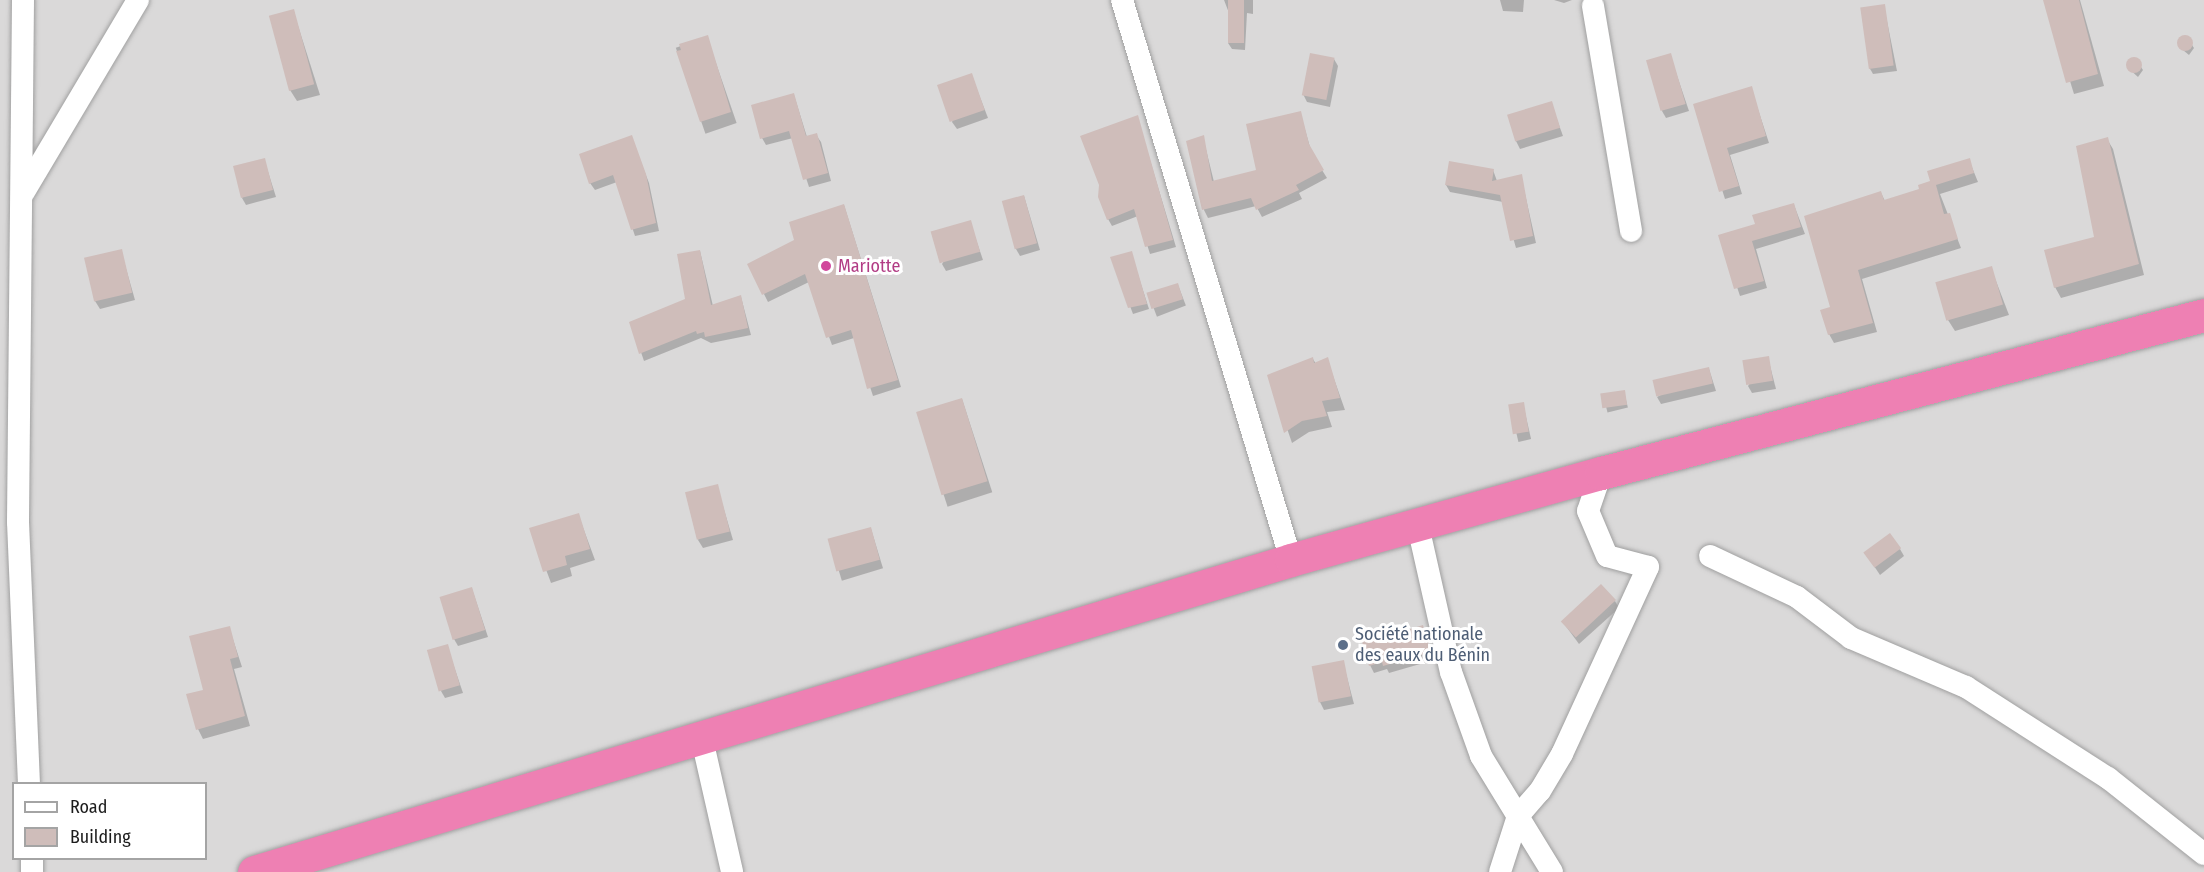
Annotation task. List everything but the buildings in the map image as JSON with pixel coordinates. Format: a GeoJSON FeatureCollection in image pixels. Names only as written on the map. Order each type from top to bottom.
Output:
{"type":"FeatureCollection","features":[{"type":"Feature","properties":{"kind":"highway"},"geometry":{"type":"LineString","coordinates":[[254,872],[702,735],[1291,560],[1601,473],[2204,315]]}},
{"type":"Feature","properties":{"kind":"street"},"geometry":{"type":"LineString","coordinates":[[23,0],[23,194],[10,432],[18,522],[29,782]]}},
{"type":"Feature","properties":{"kind":"street"},"geometry":{"type":"LineString","coordinates":[[23,194],[138,0]]}},
{"type":"Feature","properties":{"kind":"street"},"geometry":{"type":"LineString","coordinates":[[1122,0],[1291,560]]}},
{"type":"Feature","properties":{"kind":"street"},"geometry":{"type":"LineString","coordinates":[[1593,6],[1631,231]]}},
{"type":"Feature","properties":{"kind":"street"},"geometry":{"type":"LineString","coordinates":[[1500,872],[1518,816],[1540,791],[1562,753],[1648,567],[1607,556],[1588,511],[1601,473]]}},
{"type":"Feature","properties":{"kind":"street"},"geometry":{"type":"LineString","coordinates":[[1418,526],[1451,672],[1481,756],[1552,872]]}},
{"type":"Feature","properties":{"kind":"street"},"geometry":{"type":"LineString","coordinates":[[1710,556],[1797,597],[1851,639],[1966,687],[2108,778],[2204,854]]}},
{"type":"Feature","properties":{"kind":"street"},"geometry":{"type":"LineString","coordinates":[[702,735],[732,872]]}},
{"type":"Feature","properties":{"kind":"shaded area"},"geometry":{"type":"Polygon","coordinates":[[[0,0],[2204,0],[2204,872],[0,872],[0,0]]]}},
{"type":"Feature","properties":{"kind":"place","name":"Mariotte"},"geometry":{"type":"Point","coordinates":[826,266]}},
{"type":"Feature","properties":{"kind":"place","name":"Société nationale des eaux du Bénin"},"geometry":{"type":"Point","coordinates":[1343,645]}}]}
